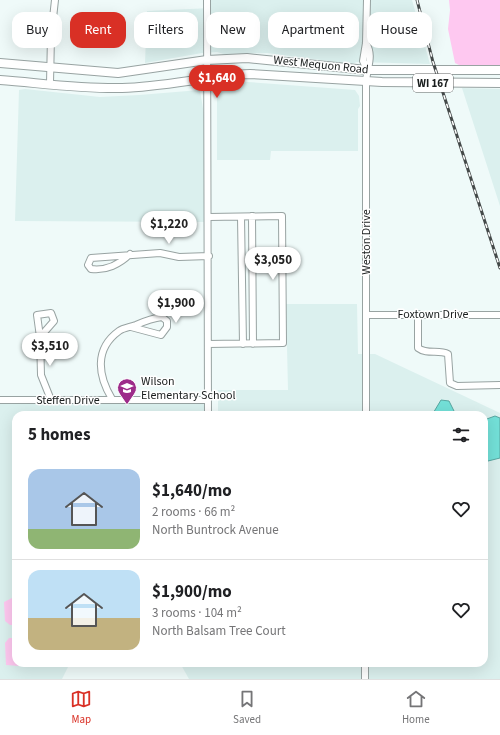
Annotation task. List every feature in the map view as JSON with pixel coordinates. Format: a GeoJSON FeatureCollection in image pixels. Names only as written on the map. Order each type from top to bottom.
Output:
{"type":"FeatureCollection","features":[{"type":"Feature","properties":{"kind":"main road","name":"West Mequon Road"},"geometry":{"type":"LineString","coordinates":[[0,63],[118,73],[207,60],[261,58],[367,70],[500,70]]}},
{"type":"Feature","properties":{"kind":"main road","name":"West Mequon Road"},"geometry":{"type":"LineString","coordinates":[[0,80],[121,88],[208,80],[228,75],[260,74],[366,82],[500,83]]}},
{"type":"Feature","properties":{"kind":"street"},"geometry":{"type":"LineString","coordinates":[[50,83],[51,36],[55,0]]}},
{"type":"Feature","properties":{"kind":"street"},"geometry":{"type":"LineString","coordinates":[[207,0],[209,217],[208,411]]}},
{"type":"Feature","properties":{"kind":"street","name":"Weston Drive"},"geometry":{"type":"LineString","coordinates":[[366,411],[366,82],[367,70],[371,61],[370,51],[366,43],[367,0]]}},
{"type":"Feature","properties":{"kind":"street"},"geometry":{"type":"LineString","coordinates":[[252,216],[253,344]]}},
{"type":"Feature","properties":{"kind":"street"},"geometry":{"type":"LineString","coordinates":[[208,344],[283,343],[282,216],[209,217]]}},
{"type":"Feature","properties":{"kind":"street"},"geometry":{"type":"LineString","coordinates":[[241,217],[243,344]]}},
{"type":"Feature","properties":{"kind":"street"},"geometry":{"type":"LineString","coordinates":[[130,254],[123,261],[99,270],[91,269],[88,265],[91,258],[130,254],[160,252],[179,256],[209,256]]}},
{"type":"Feature","properties":{"kind":"street"},"geometry":{"type":"LineString","coordinates":[[418,314],[418,348],[425,352],[443,352],[448,354],[450,383],[457,386],[500,385]]}},
{"type":"Feature","properties":{"kind":"street","name":"Foxtown Drive"},"geometry":{"type":"LineString","coordinates":[[366,315],[500,315]]}},
{"type":"Feature","properties":{"kind":"street"},"geometry":{"type":"LineString","coordinates":[[112,399],[102,378],[102,356],[105,346],[120,330],[154,318],[162,317],[167,321],[167,327],[161,334],[131,327]]}},
{"type":"Feature","properties":{"kind":"street"},"geometry":{"type":"LineString","coordinates":[[40,337],[41,375],[51,400]]}},
{"type":"Feature","properties":{"kind":"street","name":"Steffen Drive"},"geometry":{"type":"LineString","coordinates":[[0,400],[208,400]]}},
{"type":"Feature","properties":{"kind":"street"},"geometry":{"type":"LineString","coordinates":[[365,667],[365,679]]}},
{"type":"Feature","properties":{"kind":"shaded area"},"geometry":{"type":"Polygon","coordinates":[[[211,0],[412,0],[415,12],[367,12],[367,48],[426,48],[430,64],[357,62],[352,64],[267,53],[224,54],[217,52],[202,53],[145,63],[146,48],[198,48],[198,12],[147,11],[211,8],[211,0]]]}},
{"type":"Feature","properties":{"kind":"shaded area"},"geometry":{"type":"Polygon","coordinates":[[[449,0],[500,0],[500,65],[459,65],[455,63],[448,29],[450,10],[449,0]]]}},
{"type":"Feature","properties":{"kind":"shaded area"},"geometry":{"type":"Polygon","coordinates":[[[248,82],[355,90],[359,96],[360,106],[358,109],[358,151],[271,151],[270,160],[217,160],[217,95],[223,83],[248,82]]]}},
{"type":"Feature","properties":{"kind":"shaded area"},"geometry":{"type":"Polygon","coordinates":[[[462,88],[500,89],[500,206],[462,88]]]}},
{"type":"Feature","properties":{"kind":"shaded area"},"geometry":{"type":"Polygon","coordinates":[[[25,89],[100,97],[200,90],[209,146],[209,222],[15,221],[19,90],[25,89]]]}},
{"type":"Feature","properties":{"kind":"shaded area"},"geometry":{"type":"Polygon","coordinates":[[[286,304],[357,304],[358,354],[375,354],[500,413],[500,679],[189,679],[182,667],[488,667],[488,411],[218,411],[218,390],[288,390],[286,304]]]}},
{"type":"Feature","properties":{"kind":"shaded area"},"geometry":{"type":"Polygon","coordinates":[[[0,400],[208,400],[208,411],[12,411],[12,667],[68,667],[62,679],[0,679],[0,400]]]}},
{"type":"Feature","properties":{"kind":"shaded area"},"geometry":{"type":"Polygon","coordinates":[[[12,598],[12,625],[5,621],[4,602],[12,598]]]}},
{"type":"Feature","properties":{"kind":"shaded area"},"geometry":{"type":"Polygon","coordinates":[[[9,638],[12,638],[12,665],[6,665],[5,643],[9,638]]]}},
{"type":"Feature","properties":{"kind":"water"},"geometry":{"type":"Polygon","coordinates":[[[441,400],[449,401],[454,411],[434,411],[441,400]]]}},
{"type":"Feature","properties":{"kind":"water"},"geometry":{"type":"Polygon","coordinates":[[[495,416],[500,418],[500,458],[488,461],[488,419],[495,416]]]}},
{"type":"Feature","properties":{"kind":"railway"},"geometry":{"type":"LineString","coordinates":[[417,0],[433,62],[500,268]]}},
{"type":"Feature","properties":{"kind":"place","name":"Wilson Elementary School"},"geometry":{"type":"Point","coordinates":[127,405]}}]}
